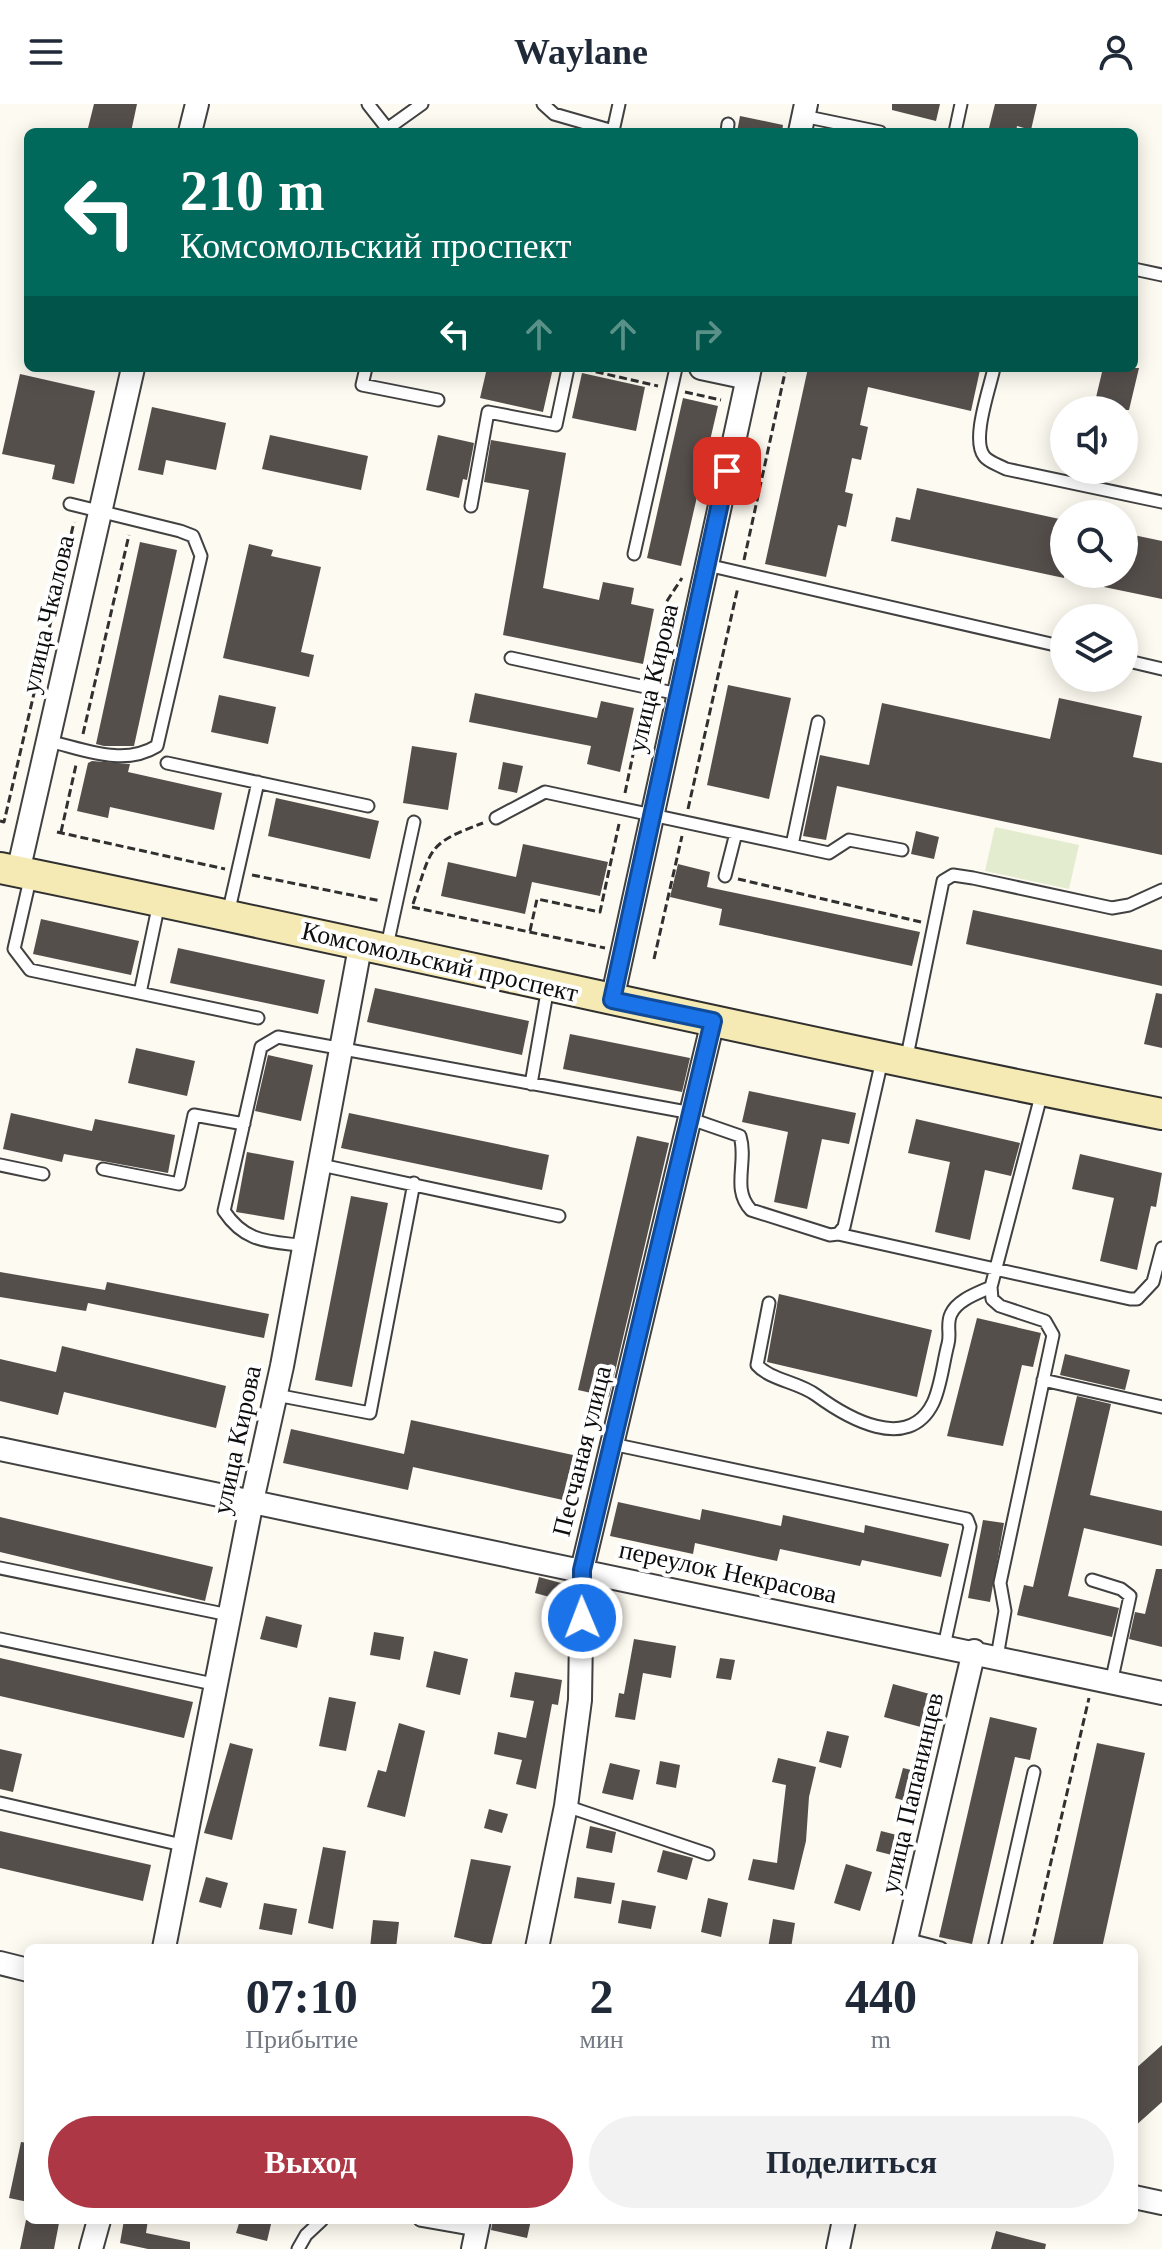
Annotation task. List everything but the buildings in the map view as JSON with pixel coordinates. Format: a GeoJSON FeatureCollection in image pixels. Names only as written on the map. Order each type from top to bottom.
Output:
{"type":"FeatureCollection","features":[{"type":"Feature","properties":{"kind":"main road","name":"Комсомольский проспект"},"geometry":{"type":"LineString","coordinates":[[16,872],[374,945],[894,1062],[1162,1114]]}},
{"type":"Feature","properties":{"kind":"street"},"geometry":{"type":"LineString","coordinates":[[191,128],[197,104]]}},
{"type":"Feature","properties":{"kind":"street","name":"улица Чкалова"},"geometry":{"type":"LineString","coordinates":[[16,872],[48,741],[82,508],[132,372]]}},
{"type":"Feature","properties":{"kind":"street","name":"улица Кирова"},"geometry":{"type":"LineString","coordinates":[[612,1000],[749,373]]}},
{"type":"Feature","properties":{"kind":"street","name":"улица Кирова"},"geometry":{"type":"LineString","coordinates":[[165,1944],[182,1845],[218,1685],[229,1615],[306,1246],[341,1047],[374,945]]}},
{"type":"Feature","properties":{"kind":"street","name":"Песчаная улица"},"geometry":{"type":"LineString","coordinates":[[538,1944],[566,1806],[580,1700],[582,1570],[713,1021]]}},
{"type":"Feature","properties":{"kind":"street","name":"переулок Некрасова"},"geometry":{"type":"LineString","coordinates":[[0,1449],[974,1651],[1162,1693]]}},
{"type":"Feature","properties":{"kind":"street","name":"улица Папанинцев"},"geometry":{"type":"LineString","coordinates":[[905,1943],[974,1651]]}},
{"type":"Feature","properties":{"kind":"street"},"geometry":{"type":"LineString","coordinates":[[0,1963],[24,1969]]}},
{"type":"Feature","properties":{"kind":"street"},"geometry":{"type":"LineString","coordinates":[[1138,2198],[1162,2203]]}},
{"type":"Feature","properties":{"kind":"street"},"geometry":{"type":"LineString","coordinates":[[91,2249],[98,2224]]}},
{"type":"Feature","properties":{"kind":"street"},"geometry":{"type":"LineString","coordinates":[[838,2249],[843,2224]]}},
{"type":"Feature","properties":{"kind":"lane"},"geometry":{"type":"LineString","coordinates":[[368,104],[386,128]]}},
{"type":"Feature","properties":{"kind":"lane"},"geometry":{"type":"LineString","coordinates":[[391,128],[422,104]]}},
{"type":"Feature","properties":{"kind":"lane"},"geometry":{"type":"LineString","coordinates":[[543,104],[554,114],[601,128]]}},
{"type":"Feature","properties":{"kind":"lane"},"geometry":{"type":"LineString","coordinates":[[615,128],[619,104]]}},
{"type":"Feature","properties":{"kind":"lane"},"geometry":{"type":"LineString","coordinates":[[956,128],[961,104]]}},
{"type":"Feature","properties":{"kind":"lane"},"geometry":{"type":"LineString","coordinates":[[803,117],[859,128]]}},
{"type":"Feature","properties":{"kind":"lane"},"geometry":{"type":"LineString","coordinates":[[1138,270],[1162,275]]}},
{"type":"Feature","properties":{"kind":"lane"},"geometry":{"type":"LineString","coordinates":[[365,372],[362,385],[438,400]]}},
{"type":"Feature","properties":{"kind":"lane"},"geometry":{"type":"LineString","coordinates":[[471,506],[488,412],[556,425],[567,372]]}},
{"type":"Feature","properties":{"kind":"lane"},"geometry":{"type":"LineString","coordinates":[[634,554],[675,372]]}},
{"type":"Feature","properties":{"kind":"lane"},"geometry":{"type":"LineString","coordinates":[[993,372],[979,431],[979,445],[984,458],[1006,469],[1162,502]]}},
{"type":"Feature","properties":{"kind":"lane"},"geometry":{"type":"LineString","coordinates":[[48,741],[127,758],[141,756],[157,746],[201,556],[193,536],[82,508]]}},
{"type":"Feature","properties":{"kind":"lane"},"geometry":{"type":"LineString","coordinates":[[707,565],[1050,644]]}},
{"type":"Feature","properties":{"kind":"lane"},"geometry":{"type":"LineString","coordinates":[[511,658],[678,694]]}},
{"type":"Feature","properties":{"kind":"lane"},"geometry":{"type":"LineString","coordinates":[[1138,663],[1162,669]]}},
{"type":"Feature","properties":{"kind":"lane"},"geometry":{"type":"LineString","coordinates":[[792,845],[818,722]]}},
{"type":"Feature","properties":{"kind":"lane"},"geometry":{"type":"LineString","coordinates":[[167,763],[368,806]]}},
{"type":"Feature","properties":{"kind":"lane"},"geometry":{"type":"LineString","coordinates":[[227,916],[258,782]]}},
{"type":"Feature","properties":{"kind":"lane"},"geometry":{"type":"LineString","coordinates":[[496,818],[545,792],[829,853],[849,840],[902,850]]}},
{"type":"Feature","properties":{"kind":"lane"},"geometry":{"type":"LineString","coordinates":[[374,945],[396,904],[414,822]]}},
{"type":"Feature","properties":{"kind":"lane"},"geometry":{"type":"LineString","coordinates":[[725,876],[736,833]]}},
{"type":"Feature","properties":{"kind":"lane"},"geometry":{"type":"LineString","coordinates":[[16,872],[14,949],[30,970],[258,1018]]}},
{"type":"Feature","properties":{"kind":"lane"},"geometry":{"type":"LineString","coordinates":[[838,1234],[844,1227],[894,1062],[943,881],[953,875],[1112,908],[1129,905],[1162,890]]}},
{"type":"Feature","properties":{"kind":"lane"},"geometry":{"type":"LineString","coordinates":[[140,993],[159,902]]}},
{"type":"Feature","properties":{"kind":"lane"},"geometry":{"type":"LineString","coordinates":[[531,1084],[548,986]]}},
{"type":"Feature","properties":{"kind":"lane"},"geometry":{"type":"LineString","coordinates":[[306,1246],[252,1239],[233,1224],[224,1211],[261,1047],[278,1037],[691,1116],[740,1136],[744,1148],[740,1188],[743,1201],[751,1210],[830,1235],[838,1234],[1137,1299],[1153,1282],[1162,1248]]}},
{"type":"Feature","properties":{"kind":"lane"},"geometry":{"type":"LineString","coordinates":[[997,1657],[1005,1611],[1000,1583],[1053,1335],[1051,1326],[1000,1306],[992,1299],[991,1287],[1043,1091]]}},
{"type":"Feature","properties":{"kind":"lane"},"geometry":{"type":"LineString","coordinates":[[103,1169],[179,1184],[194,1115],[244,1124]]}},
{"type":"Feature","properties":{"kind":"lane"},"geometry":{"type":"LineString","coordinates":[[0,1165],[43,1174]]}},
{"type":"Feature","properties":{"kind":"lane"},"geometry":{"type":"LineString","coordinates":[[321,1165],[559,1216]]}},
{"type":"Feature","properties":{"kind":"lane"},"geometry":{"type":"LineString","coordinates":[[276,1395],[370,1413],[414,1183]]}},
{"type":"Feature","properties":{"kind":"lane"},"geometry":{"type":"LineString","coordinates":[[769,1303],[756,1355],[757,1365],[762,1371],[799,1383],[855,1421],[894,1428],[913,1424],[927,1413],[934,1401],[950,1337],[951,1313],[956,1306],[991,1287]]}},
{"type":"Feature","properties":{"kind":"lane"},"geometry":{"type":"LineString","coordinates":[[1043,1380],[1162,1407]]}},
{"type":"Feature","properties":{"kind":"lane"},"geometry":{"type":"LineString","coordinates":[[612,1444],[967,1519],[970,1527],[944,1646]]}},
{"type":"Feature","properties":{"kind":"lane"},"geometry":{"type":"LineString","coordinates":[[0,1568],[229,1615]]}},
{"type":"Feature","properties":{"kind":"lane"},"geometry":{"type":"LineString","coordinates":[[1092,1580],[1121,1589],[1130,1596],[1102,1681]]}},
{"type":"Feature","properties":{"kind":"lane"},"geometry":{"type":"LineString","coordinates":[[0,1639],[218,1685]]}},
{"type":"Feature","properties":{"kind":"lane"},"geometry":{"type":"LineString","coordinates":[[995,1944],[1034,1772]]}},
{"type":"Feature","properties":{"kind":"lane"},"geometry":{"type":"LineString","coordinates":[[0,1803],[182,1845]]}},
{"type":"Feature","properties":{"kind":"lane"},"geometry":{"type":"LineString","coordinates":[[566,1806],[708,1854]]}},
{"type":"Feature","properties":{"kind":"lane"},"geometry":{"type":"LineString","coordinates":[[298,2249],[318,2224]]}},
{"type":"Feature","properties":{"kind":"lane"},"geometry":{"type":"LineString","coordinates":[[437,2224],[476,2233]]}},
{"type":"Feature","properties":{"kind":"path"},"geometry":{"type":"LineString","coordinates":[[596,372],[721,400]]}},
{"type":"Feature","properties":{"kind":"path"},"geometry":{"type":"LineString","coordinates":[[654,959],[785,372]]}},
{"type":"Feature","properties":{"kind":"path"},"geometry":{"type":"LineString","coordinates":[[0,821],[4,822],[82,508]]}},
{"type":"Feature","properties":{"kind":"path"},"geometry":{"type":"LineString","coordinates":[[133,520],[58,833],[613,950]]}},
{"type":"Feature","properties":{"kind":"path"},"geometry":{"type":"LineString","coordinates":[[412,907],[432,848],[443,838],[496,818]]}},
{"type":"Feature","properties":{"kind":"path"},"geometry":{"type":"LineString","coordinates":[[725,876],[933,924]]}},
{"type":"Feature","properties":{"kind":"path"},"geometry":{"type":"LineString","coordinates":[[1032,1944],[1102,1681]]}},
{"type":"Feature","properties":{"kind":"green space"},"geometry":{"type":"Polygon","coordinates":[[[995,827],[1079,845],[1069,889],[985,871],[995,827]]]}},
{"type":"Feature","properties":{"kind":"route"},"geometry":{"type":"LineString","coordinates":[[582,1618],[582,1570],[713,1021],[612,1000],[727,471]]}}]}
